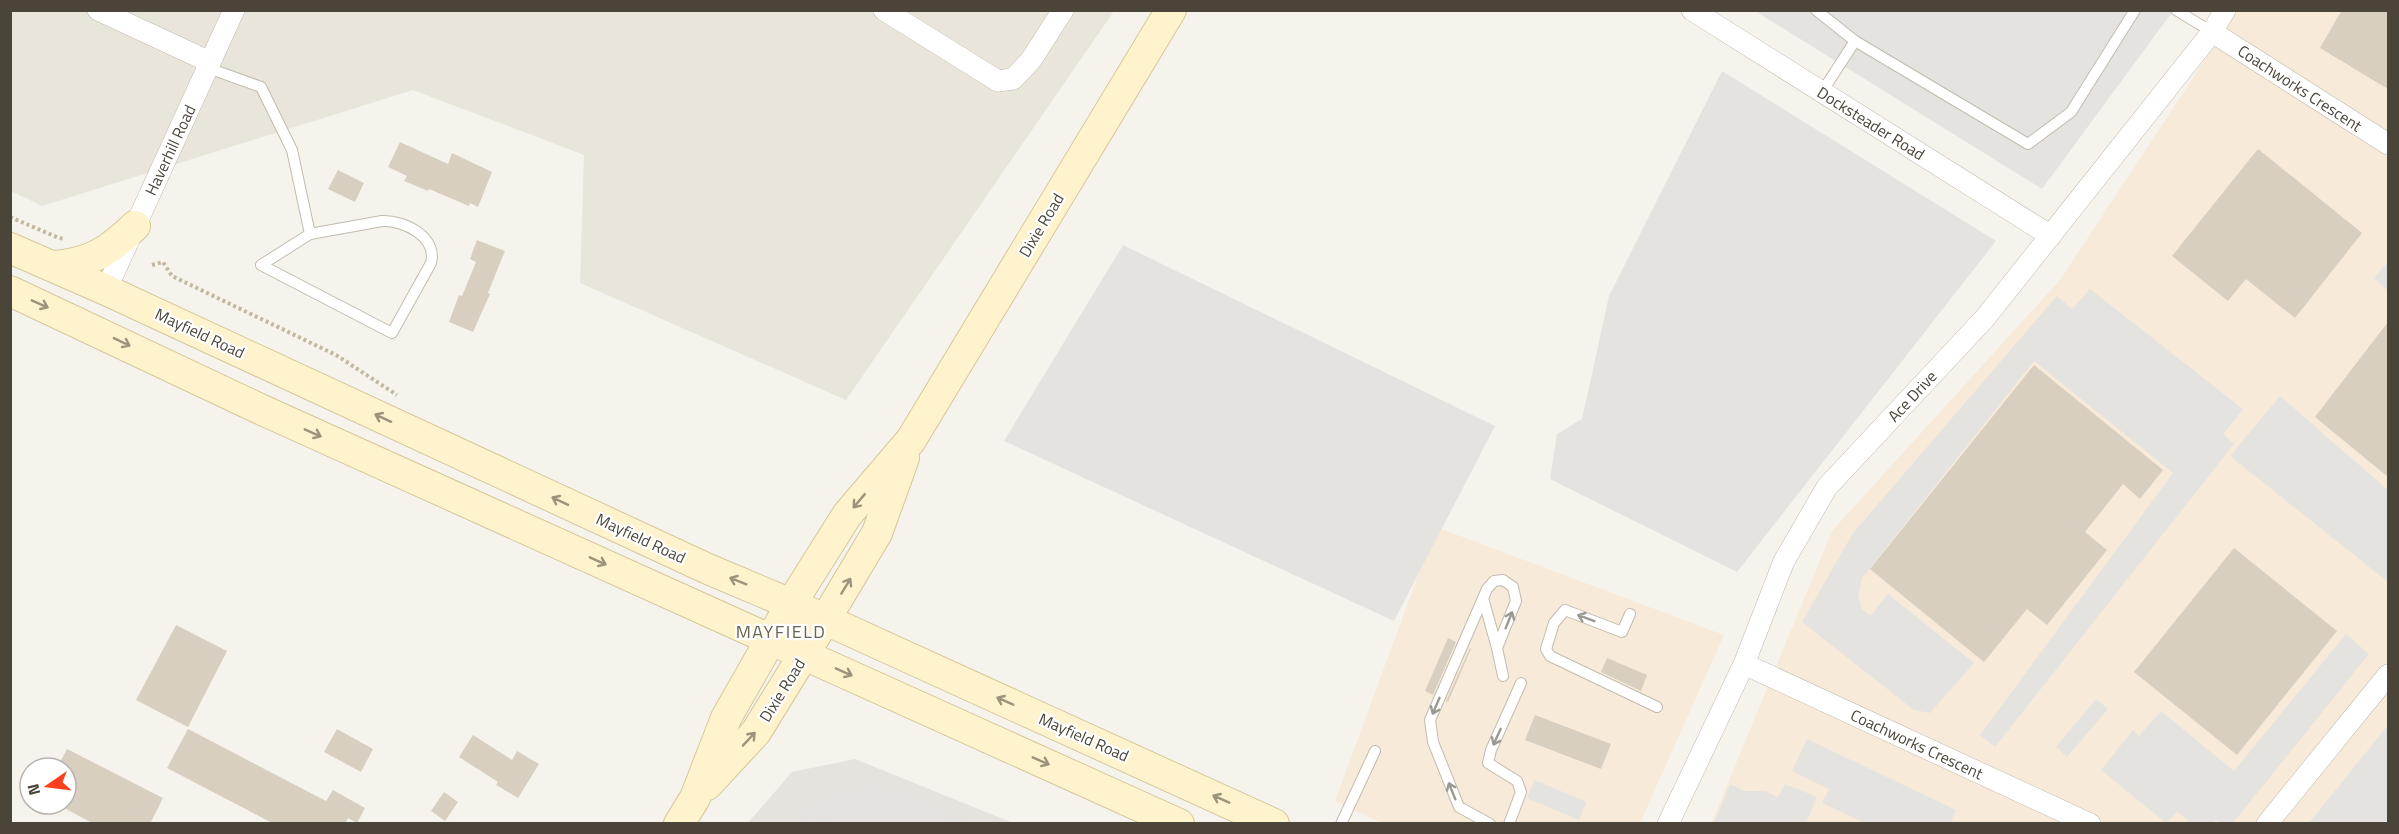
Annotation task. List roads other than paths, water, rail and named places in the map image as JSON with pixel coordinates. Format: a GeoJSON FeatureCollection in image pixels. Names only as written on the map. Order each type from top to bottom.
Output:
{"type":"FeatureCollection","features":[{"type":"Feature","properties":{"kind":"main road","name":"Dixie Road"},"geometry":{"type":"LineString","coordinates":[[679,824],[695,798],[726,718],[791,604],[848,515],[911,440],[1171,10]]}},
{"type":"Feature","properties":{"kind":"main road"},"geometry":{"type":"LineString","coordinates":[[52,266],[81,263],[93,258],[114,247],[135,226]]}},
{"type":"Feature","properties":{"kind":"main road","name":"Mayfield Road"},"geometry":{"type":"LineString","coordinates":[[10,248],[106,290],[687,560],[791,604],[1274,824]]}},
{"type":"Feature","properties":{"kind":"main road"},"geometry":{"type":"LineString","coordinates":[[69,317],[106,290]]}},
{"type":"Feature","properties":{"kind":"main road"},"geometry":{"type":"LineString","coordinates":[[10,291],[260,409],[1179,824]]}},
{"type":"Feature","properties":{"kind":"main road","name":"Dixie Road"},"geometry":{"type":"LineString","coordinates":[[695,798],[756,732],[825,620],[877,533],[911,440]]}},
{"type":"Feature","properties":{"kind":"street"},"geometry":{"type":"LineString","coordinates":[[98,10],[209,65]]}},
{"type":"Feature","properties":{"kind":"street","name":"Haverhill Road"},"geometry":{"type":"LineString","coordinates":[[106,290],[234,10]]}},
{"type":"Feature","properties":{"kind":"street"},"geometry":{"type":"LineString","coordinates":[[884,10],[998,81],[1013,79],[1031,60],[1063,10]]}},
{"type":"Feature","properties":{"kind":"street","name":"Docksteader Road"},"geometry":{"type":"LineString","coordinates":[[1692,10],[2051,236]]}},
{"type":"Feature","properties":{"kind":"street","name":"Ace Drive"},"geometry":{"type":"LineString","coordinates":[[1668,824],[1744,664],[1784,561],[1827,487],[1985,318],[2212,32],[2225,10]]}},
{"type":"Feature","properties":{"kind":"street","name":"Coachworks Crescent"},"geometry":{"type":"LineString","coordinates":[[2212,32],[2388,144]]}},
{"type":"Feature","properties":{"kind":"street","name":"Coachworks Crescent"},"geometry":{"type":"LineString","coordinates":[[1744,664],[2090,824]]}},
{"type":"Feature","properties":{"kind":"street"},"geometry":{"type":"LineString","coordinates":[[2266,824],[2388,675]]}},
{"type":"Feature","properties":{"kind":"lane"},"geometry":{"type":"LineString","coordinates":[[1816,10],[1856,40],[2028,144],[2071,112],[2135,10]]}},
{"type":"Feature","properties":{"kind":"lane"},"geometry":{"type":"LineString","coordinates":[[2176,10],[2212,32]]}},
{"type":"Feature","properties":{"kind":"lane"},"geometry":{"type":"LineString","coordinates":[[1822,93],[1856,40]]}},
{"type":"Feature","properties":{"kind":"lane"},"geometry":{"type":"LineString","coordinates":[[209,65],[261,87],[292,150],[310,234]]}},
{"type":"Feature","properties":{"kind":"lane"},"geometry":{"type":"LineString","coordinates":[[387,221],[418,233],[426,239],[432,253],[431,263],[392,333],[261,265],[310,234],[387,221]]}},
{"type":"Feature","properties":{"kind":"lane"},"geometry":{"type":"LineString","coordinates":[[1490,824],[1459,807],[1433,742],[1430,720],[1483,598],[1494,582],[1503,580],[1513,587],[1516,601],[1497,648]]}},
{"type":"Feature","properties":{"kind":"lane"},"geometry":{"type":"LineString","coordinates":[[1483,598],[1503,676]]}},
{"type":"Feature","properties":{"kind":"lane"},"geometry":{"type":"LineString","coordinates":[[1630,614],[1622,632],[1565,610],[1554,623],[1546,649],[1550,656],[1657,707]]}},
{"type":"Feature","properties":{"kind":"lane"},"geometry":{"type":"LineString","coordinates":[[1509,824],[1521,792],[1516,781],[1488,763],[1491,750],[1521,683]]}},
{"type":"Feature","properties":{"kind":"lane"},"geometry":{"type":"LineString","coordinates":[[1341,824],[1375,751]]}},
{"type":"Feature","properties":{"kind":"district","name":"MAYFIELD"},"geometry":{"type":"Point","coordinates":[781,631]}}]}
